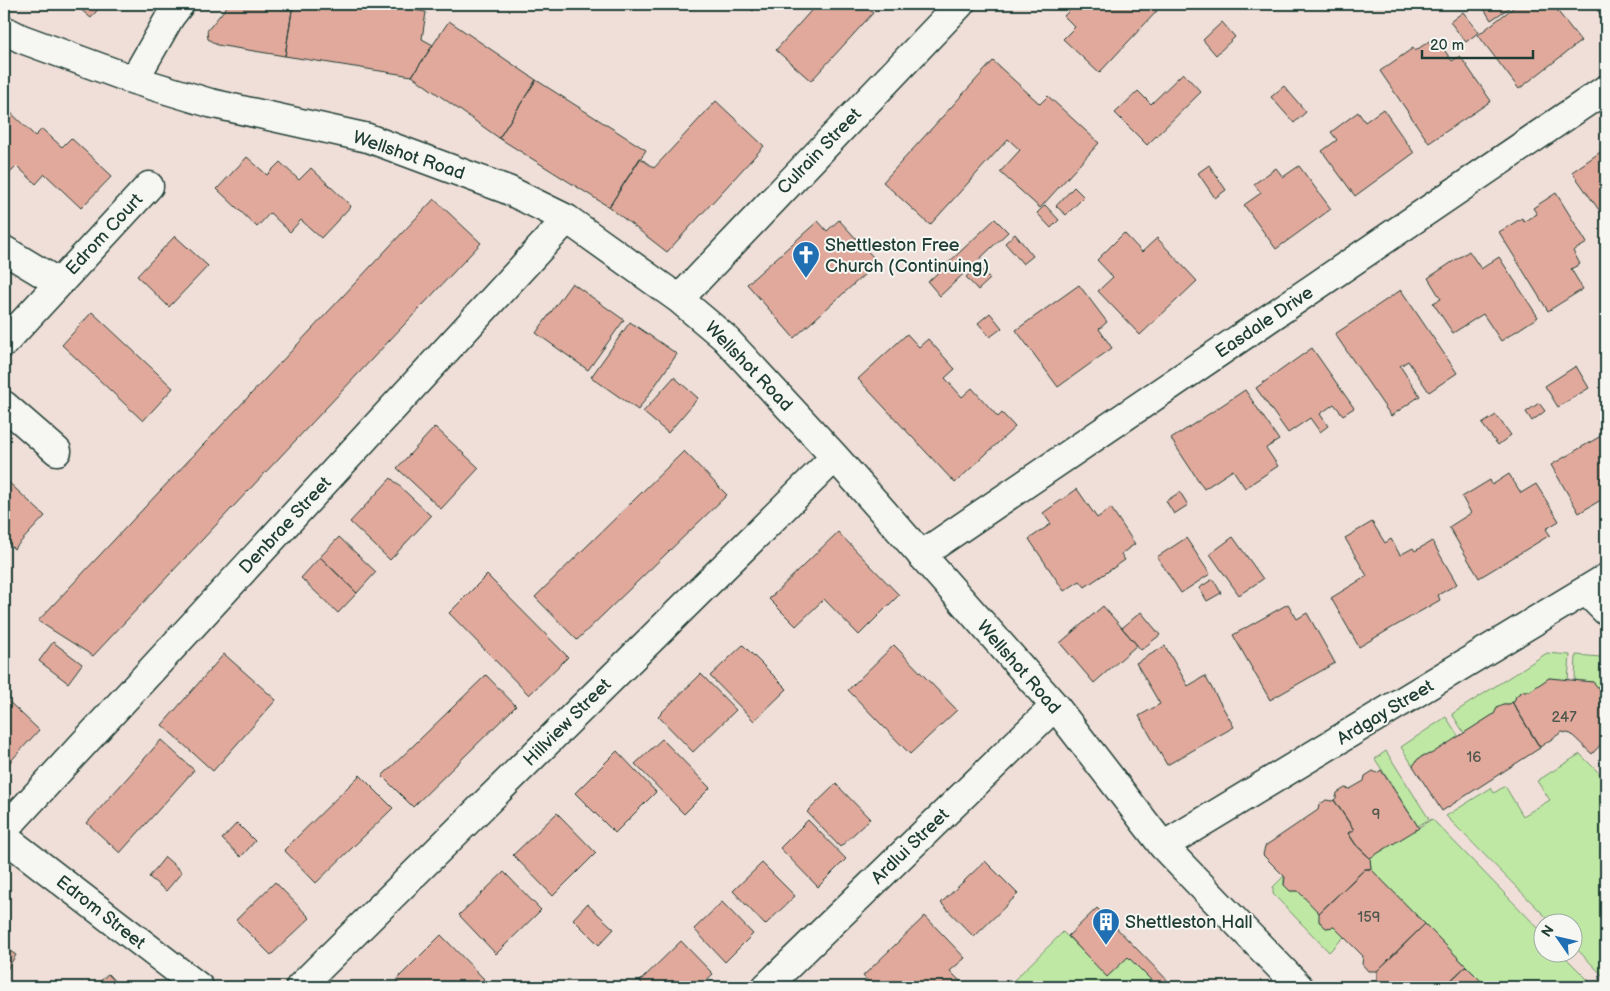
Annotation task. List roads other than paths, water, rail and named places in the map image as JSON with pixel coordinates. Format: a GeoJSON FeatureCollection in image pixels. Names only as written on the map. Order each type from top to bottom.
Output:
{"type":"FeatureCollection","features":[{"type":"Feature","properties":{"kind":"street"},"geometry":{"type":"LineString","coordinates":[[134,80],[170,17],[180,4]]}},
{"type":"Feature","properties":{"kind":"street","name":"Culrain Street"},"geometry":{"type":"LineString","coordinates":[[679,299],[952,6]]}},
{"type":"Feature","properties":{"kind":"street","name":"Wellshot Road"},"geometry":{"type":"LineString","coordinates":[[4,30],[22,39],[134,80],[210,103],[368,138],[508,190],[567,219],[679,299],[724,337],[835,457],[1055,706],[1163,846],[1299,987]]}},
{"type":"Feature","properties":{"kind":"street","name":"Easdale Drive"},"geometry":{"type":"LineString","coordinates":[[921,555],[1606,89]]}},
{"type":"Feature","properties":{"kind":"street","name":"Edrom Court"},"geometry":{"type":"LineString","coordinates":[[4,343],[149,186]]}},
{"type":"Feature","properties":{"kind":"street","name":"Denbrae Street"},"geometry":{"type":"LineString","coordinates":[[4,830],[567,219]]}},
{"type":"Feature","properties":{"kind":"street","name":"Edrom Court"},"geometry":{"type":"LineString","coordinates":[[4,250],[59,283]]}},
{"type":"Feature","properties":{"kind":"street"},"geometry":{"type":"LineString","coordinates":[[4,405],[57,451]]}},
{"type":"Feature","properties":{"kind":"street","name":"Hillview Street"},"geometry":{"type":"LineString","coordinates":[[300,987],[835,457]]}},
{"type":"Feature","properties":{"kind":"street"},"geometry":{"type":"LineString","coordinates":[[1596,584],[1606,611]]}},
{"type":"Feature","properties":{"kind":"street","name":"Ardgay Street"},"geometry":{"type":"LineString","coordinates":[[1163,846],[1596,584]]}},
{"type":"Feature","properties":{"kind":"street","name":"Ardlui Street"},"geometry":{"type":"LineString","coordinates":[[766,987],[1055,706]]}},
{"type":"Feature","properties":{"kind":"street","name":"Edrom Street"},"geometry":{"type":"LineString","coordinates":[[4,837],[199,987]]}},
{"type":"Feature","properties":{"kind":"place","name":"Shettleston Free Church (Continuing)"},"geometry":{"type":"Point","coordinates":[806,279]}},
{"type":"Feature","properties":{"kind":"place","name":"Shettleston Hall"},"geometry":{"type":"Point","coordinates":[1106,946]}}]}
